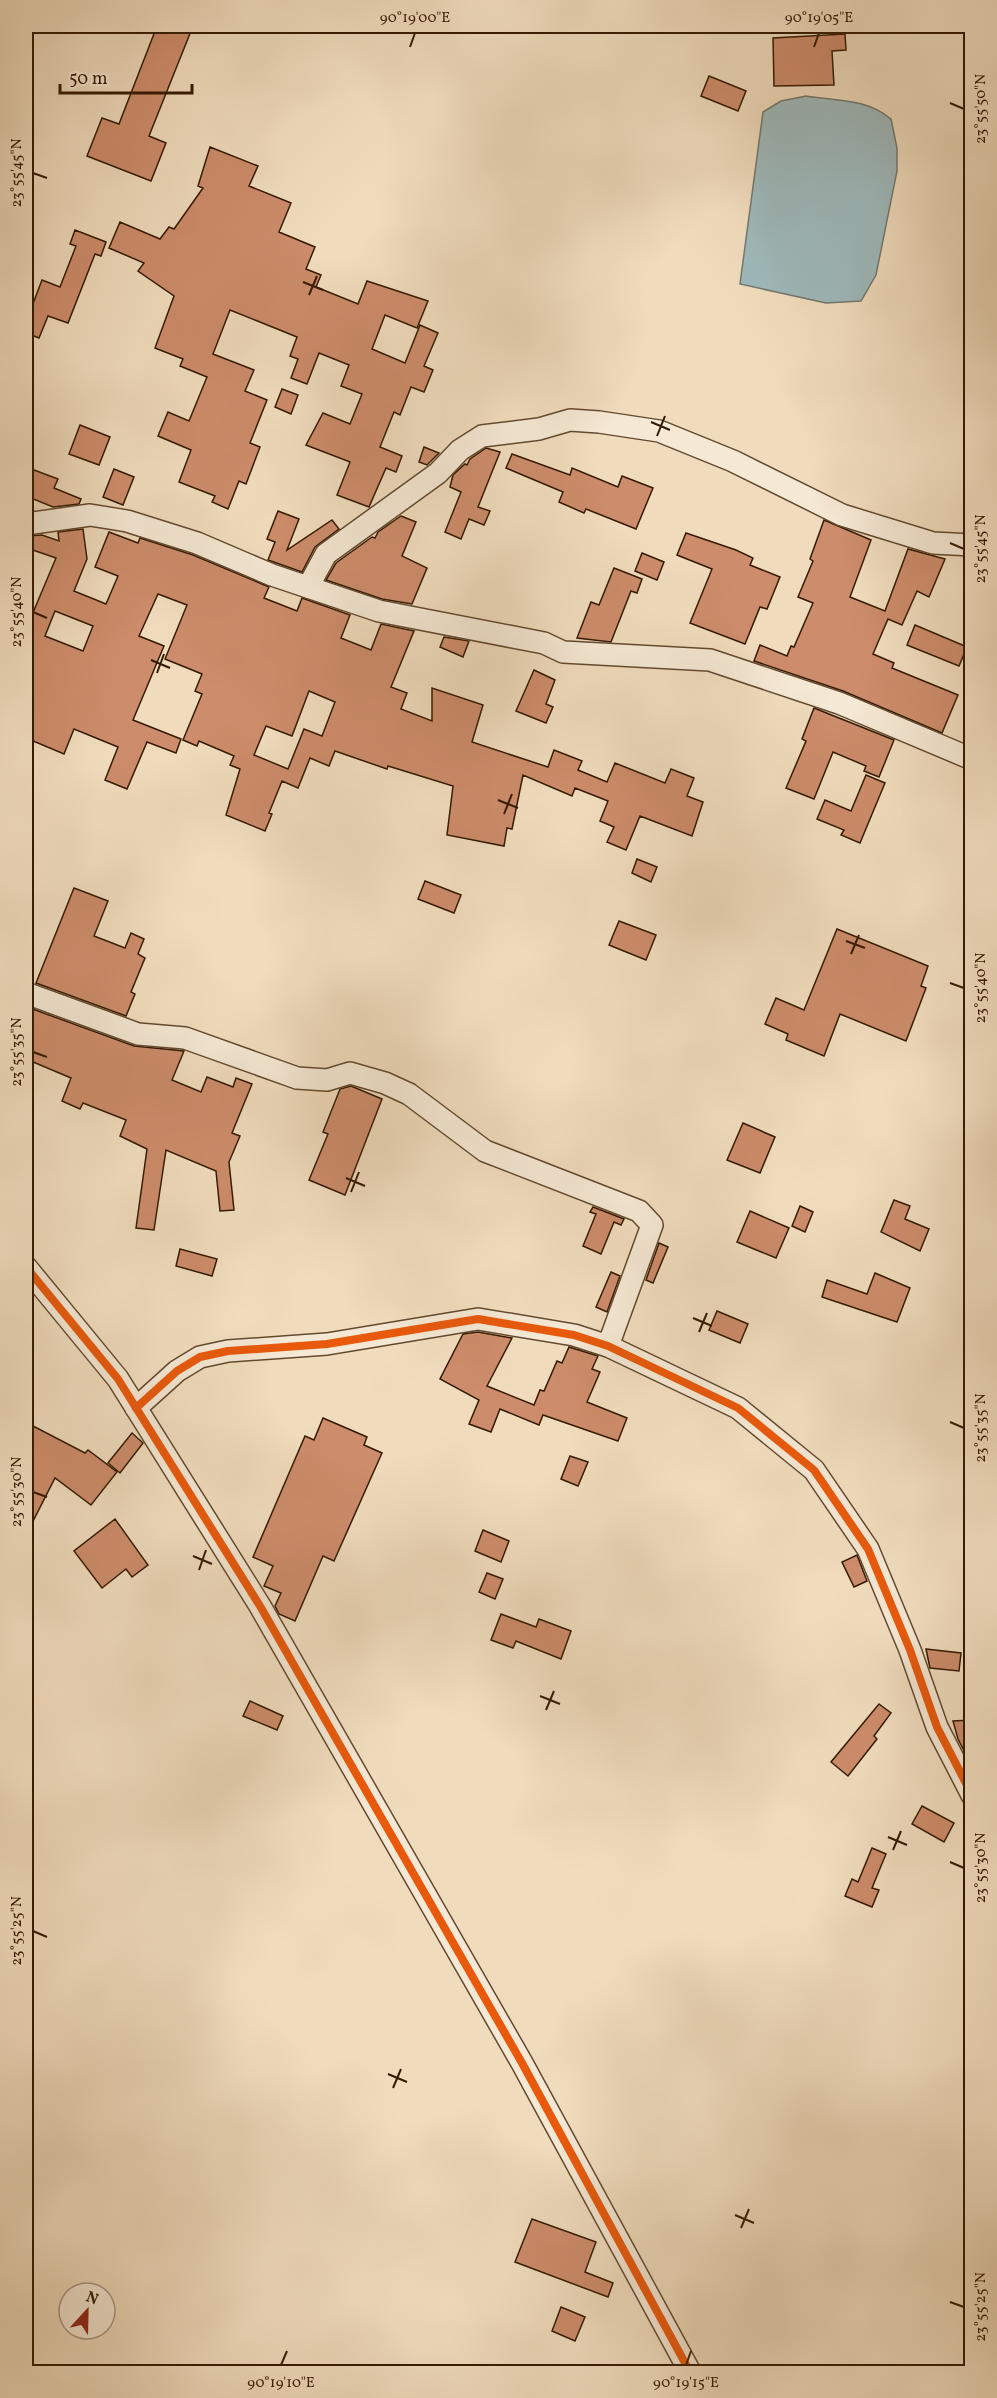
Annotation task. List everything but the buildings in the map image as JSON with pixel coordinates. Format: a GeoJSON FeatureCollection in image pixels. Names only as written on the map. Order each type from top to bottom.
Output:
{"type":"FeatureCollection","features":[{"type":"Feature","properties":{"kind":"street"},"geometry":{"type":"LineString","coordinates":[[308,587],[326,554],[438,473],[467,445],[482,436],[539,429],[570,420],[659,431],[733,461],[842,515],[933,543],[972,545]]}},
{"type":"Feature","properties":{"kind":"street"},"geometry":{"type":"LineString","coordinates":[[26,524],[90,515],[127,521],[197,543],[308,587],[379,611],[544,643],[563,652],[710,660],[839,703],[972,759]]}},
{"type":"Feature","properties":{"kind":"street"},"geometry":{"type":"LineString","coordinates":[[26,993],[138,1034],[185,1038],[297,1078],[327,1080],[350,1073],[385,1083],[409,1094],[485,1151],[639,1211],[652,1225],[608,1346]]}},
{"type":"Feature","properties":{"kind":"street"},"geometry":{"type":"LineString","coordinates":[[26,1266],[118,1379],[260,1606],[522,2064],[690,2373]]}},
{"type":"Feature","properties":{"kind":"street"},"geometry":{"type":"LineString","coordinates":[[136,1408],[177,1371],[200,1358],[228,1351],[327,1344],[478,1319],[574,1335],[608,1346],[738,1408],[814,1470],[868,1549],[910,1650],[937,1727],[972,1795]]}},
{"type":"Feature","properties":{"kind":"water"},"geometry":{"type":"Polygon","coordinates":[[[806,96],[861,104],[891,119],[897,148],[897,171],[876,275],[861,301],[826,303],[740,284],[763,112],[781,101],[806,96]]]}},
{"type":"Feature","properties":{"kind":"cycle path"},"geometry":{"type":"LineString","coordinates":[[26,1267],[118,1379],[260,1606],[522,2063],[690,2372]]}},
{"type":"Feature","properties":{"kind":"cycle path"},"geometry":{"type":"LineString","coordinates":[[136,1408],[177,1371],[200,1357],[228,1351],[327,1344],[478,1319],[574,1335],[608,1346],[738,1408],[814,1470],[868,1549],[910,1650],[937,1727],[972,1795]]}}]}
